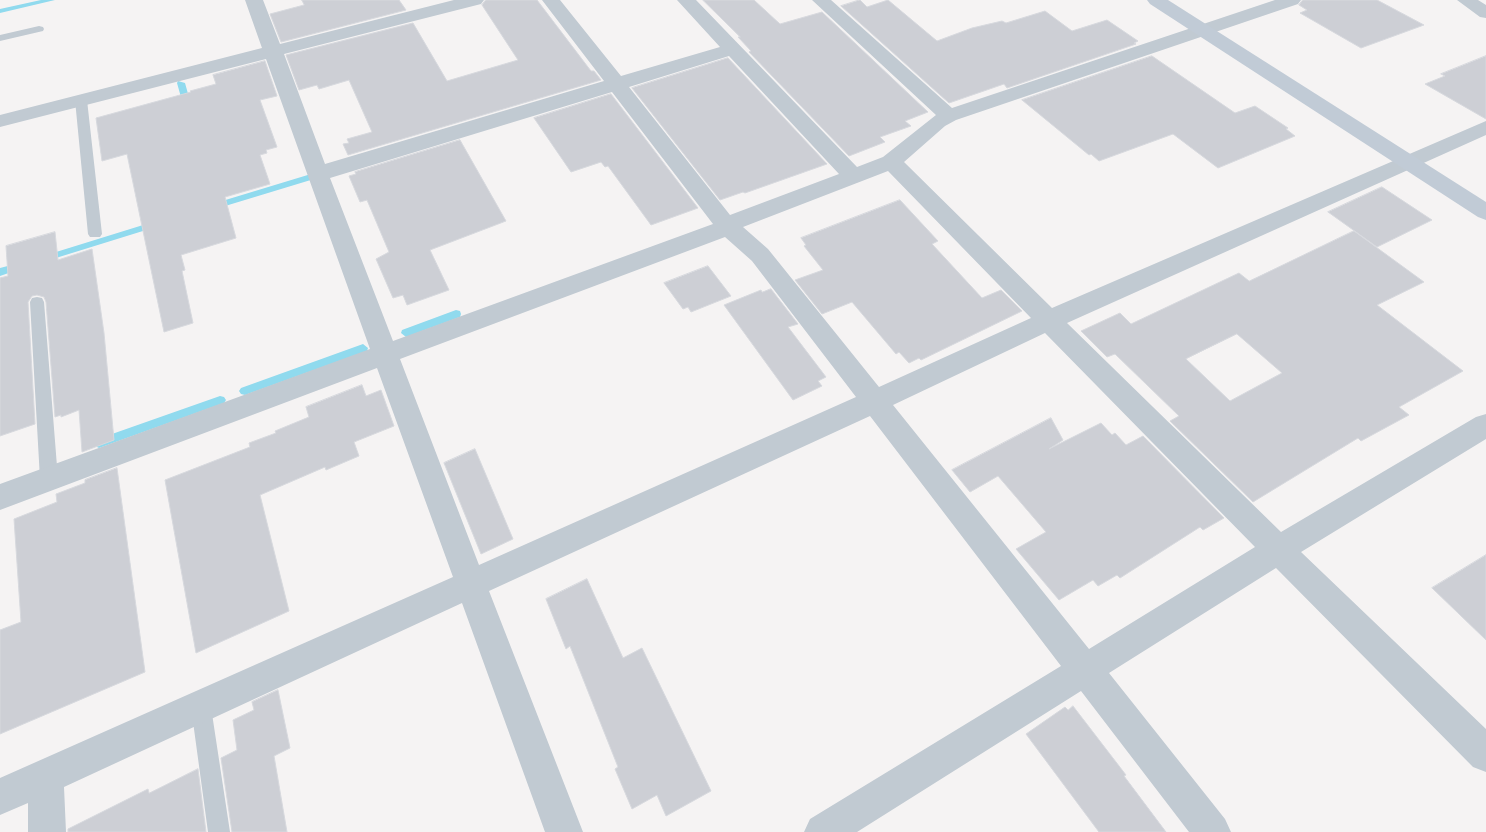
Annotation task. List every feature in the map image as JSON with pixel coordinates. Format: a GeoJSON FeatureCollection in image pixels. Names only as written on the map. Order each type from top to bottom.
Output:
{"type":"FeatureCollection","features":[{"type":"Feature","properties":{"kind":"street"},"geometry":{"type":"LineString","coordinates":[[254,0],[564,832]]}},
{"type":"Feature","properties":{"kind":"street"},"geometry":{"type":"LineString","coordinates":[[0,121],[475,0]]}},
{"type":"Feature","properties":{"kind":"street"},"geometry":{"type":"LineString","coordinates":[[550,0],[727,226],[760,254],[1212,832]]}},
{"type":"Feature","properties":{"kind":"street"},"geometry":{"type":"LineString","coordinates":[[686,0],[854,177]]}},
{"type":"Feature","properties":{"kind":"street"},"geometry":{"type":"LineString","coordinates":[[822,0],[949,116]]}},
{"type":"Feature","properties":{"kind":"street"},"geometry":{"type":"LineString","coordinates":[[1156,0],[1486,212]]}},
{"type":"Feature","properties":{"kind":"street"},"geometry":{"type":"LineString","coordinates":[[0,497],[385,355],[854,177],[891,162],[938,122],[949,116],[1292,0]]}},
{"type":"Feature","properties":{"kind":"street"},"geometry":{"type":"LineString","coordinates":[[1466,0],[1486,13]]}},
{"type":"Feature","properties":{"kind":"street"},"geometry":{"type":"LineString","coordinates":[[318,174],[732,49]]}},
{"type":"Feature","properties":{"kind":"street"},"geometry":{"type":"LineString","coordinates":[[0,797],[875,402],[1049,320],[1486,127]]}},
{"type":"Feature","properties":{"kind":"street"},"geometry":{"type":"LineString","coordinates":[[891,162],[1278,550],[1486,754]]}},
{"type":"Feature","properties":{"kind":"street"},"geometry":{"type":"LineString","coordinates":[[823,832],[1278,550],[1486,425]]}},
{"type":"Feature","properties":{"kind":"street"},"geometry":{"type":"LineString","coordinates":[[45,777],[47,832]]}},
{"type":"Feature","properties":{"kind":"lane"},"geometry":{"type":"LineString","coordinates":[[0,38],[38,29]]}},
{"type":"Feature","properties":{"kind":"lane"},"geometry":{"type":"LineString","coordinates":[[80,100],[95,234]]}},
{"type":"Feature","properties":{"kind":"lane"},"geometry":{"type":"LineString","coordinates":[[37,302],[49,479]]}},
{"type":"Feature","properties":{"kind":"lane"},"geometry":{"type":"LineString","coordinates":[[201,707],[219,832]]}},
{"type":"Feature","properties":{"kind":"building"},"geometry":{"type":"Polygon","coordinates":[[[302,0],[399,0],[406,10],[281,42],[270,14],[304,5],[302,0]]]}},
{"type":"Feature","properties":{"kind":"building"},"geometry":{"type":"Polygon","coordinates":[[[486,0],[537,0],[591,71],[594,71],[601,80],[348,155],[343,144],[349,143],[347,139],[372,132],[349,80],[319,89],[317,85],[299,90],[286,55],[413,23],[447,81],[518,60],[482,5],[486,0]]]}},
{"type":"Feature","properties":{"kind":"building"},"geometry":{"type":"Polygon","coordinates":[[[703,0],[754,0],[780,24],[822,12],[928,112],[905,121],[911,126],[880,137],[885,142],[849,156],[749,52],[751,51],[738,37],[740,37],[703,0]]]}},
{"type":"Feature","properties":{"kind":"building"},"geometry":{"type":"Polygon","coordinates":[[[860,0],[867,7],[888,0],[937,41],[972,28],[1002,21],[1006,23],[1045,11],[1072,31],[1107,20],[1138,41],[1134,43],[1136,44],[1007,88],[1004,84],[949,103],[841,6],[860,0]]]}},
{"type":"Feature","properties":{"kind":"building"},"geometry":{"type":"Polygon","coordinates":[[[1303,0],[1377,0],[1424,25],[1361,48],[1300,13],[1307,10],[1299,5],[1303,0]]]}},
{"type":"Feature","properties":{"kind":"building"},"geometry":{"type":"Polygon","coordinates":[[[1152,56],[1235,113],[1255,106],[1288,128],[1286,129],[1295,136],[1218,168],[1173,134],[1099,161],[1091,154],[1089,155],[1022,100],[1152,56]]]}},
{"type":"Feature","properties":{"kind":"building"},"geometry":{"type":"Polygon","coordinates":[[[1486,56],[1486,119],[1425,84],[1445,76],[1441,74],[1486,56]]]}},
{"type":"Feature","properties":{"kind":"building"},"geometry":{"type":"Polygon","coordinates":[[[728,58],[827,164],[720,200],[632,88],[728,58]]]}},
{"type":"Feature","properties":{"kind":"building"},"geometry":{"type":"Polygon","coordinates":[[[265,61],[277,96],[260,100],[277,147],[266,150],[267,153],[260,155],[270,184],[225,197],[236,238],[181,255],[185,270],[182,271],[193,323],[164,332],[127,154],[102,161],[96,118],[216,84],[213,75],[265,61]]]}},
{"type":"Feature","properties":{"kind":"building"},"geometry":{"type":"Polygon","coordinates":[[[611,94],[698,208],[651,225],[608,166],[605,167],[601,162],[571,172],[534,118],[611,94]]]}},
{"type":"Feature","properties":{"kind":"building"},"geometry":{"type":"Polygon","coordinates":[[[460,140],[506,221],[430,250],[449,290],[407,305],[403,295],[393,298],[376,259],[389,252],[367,200],[360,202],[349,176],[356,174],[355,172],[460,140]]]}},
{"type":"Feature","properties":{"kind":"building"},"geometry":{"type":"Polygon","coordinates":[[[1382,187],[1432,220],[1377,247],[1328,212],[1382,187]]]}},
{"type":"Feature","properties":{"kind":"building"},"geometry":{"type":"Polygon","coordinates":[[[900,200],[938,241],[932,244],[982,298],[1001,290],[1022,311],[921,360],[919,358],[909,363],[899,352],[896,354],[852,302],[822,314],[795,280],[823,270],[804,246],[806,245],[801,238],[900,200]]]}},
{"type":"Feature","properties":{"kind":"building"},"geometry":{"type":"Polygon","coordinates":[[[1354,231],[1424,282],[1377,305],[1463,371],[1399,407],[1409,415],[1361,441],[1358,438],[1253,502],[1170,421],[1179,416],[1115,354],[1107,357],[1081,331],[1120,313],[1131,324],[1239,273],[1249,281],[1354,231]],[[1237,334],[1186,359],[1230,401],[1282,373],[1237,334]]]}},
{"type":"Feature","properties":{"kind":"building"},"geometry":{"type":"Polygon","coordinates":[[[55,232],[58,260],[92,249],[104,333],[114,440],[82,452],[79,410],[61,417],[61,415],[55,417],[46,302],[44,297],[37,295],[32,296],[28,302],[35,424],[0,436],[0,278],[8,276],[6,246],[55,232]]]}},
{"type":"Feature","properties":{"kind":"building"},"geometry":{"type":"Polygon","coordinates":[[[708,266],[731,296],[691,312],[688,307],[683,309],[664,283],[708,266]]]}},
{"type":"Feature","properties":{"kind":"building"},"geometry":{"type":"Polygon","coordinates":[[[771,289],[798,324],[788,327],[826,377],[818,381],[822,386],[793,400],[724,305],[761,290],[762,292],[771,289]]]}},
{"type":"Feature","properties":{"kind":"building"},"geometry":{"type":"Polygon","coordinates":[[[362,385],[366,396],[381,390],[394,426],[354,442],[359,456],[326,470],[325,467],[260,495],[289,611],[196,653],[165,480],[250,447],[249,443],[276,433],[275,431],[309,417],[306,407],[362,385]]]}},
{"type":"Feature","properties":{"kind":"building"},"geometry":{"type":"Polygon","coordinates":[[[1051,418],[1063,440],[1049,449],[1101,423],[1112,435],[1115,433],[1126,445],[1143,436],[1224,518],[1203,530],[1200,527],[1120,578],[1117,575],[1098,586],[1093,580],[1059,600],[1016,549],[1046,532],[998,476],[970,492],[952,470],[1051,418]]]}},
{"type":"Feature","properties":{"kind":"building"},"geometry":{"type":"Polygon","coordinates":[[[475,449],[513,539],[481,554],[444,463],[475,449]]]}},
{"type":"Feature","properties":{"kind":"building"},"geometry":{"type":"Polygon","coordinates":[[[117,468],[145,672],[0,734],[0,630],[21,622],[14,519],[57,502],[56,494],[85,483],[85,480],[117,468]]]}},
{"type":"Feature","properties":{"kind":"building"},"geometry":{"type":"Polygon","coordinates":[[[1486,555],[1486,640],[1432,588],[1486,555]]]}},
{"type":"Feature","properties":{"kind":"building"},"geometry":{"type":"Polygon","coordinates":[[[587,579],[623,658],[642,648],[711,791],[666,816],[657,795],[632,809],[615,769],[618,767],[570,646],[566,649],[546,599],[587,579]]]}},
{"type":"Feature","properties":{"kind":"building"},"geometry":{"type":"Polygon","coordinates":[[[278,690],[290,748],[274,756],[287,832],[232,832],[221,758],[237,750],[233,720],[254,710],[252,702],[278,690]]]}},
{"type":"Feature","properties":{"kind":"building"},"geometry":{"type":"Polygon","coordinates":[[[1073,706],[1126,775],[1124,776],[1166,832],[1099,832],[1026,734],[1065,707],[1068,710],[1073,706]]]}},
{"type":"Feature","properties":{"kind":"building"},"geometry":{"type":"Polygon","coordinates":[[[198,769],[206,832],[68,832],[68,829],[148,789],[149,793],[198,769]]]}},
{"type":"Feature","properties":{"kind":"waterway"},"geometry":{"type":"LineString","coordinates":[[0,11],[51,0]]}},
{"type":"Feature","properties":{"kind":"waterway"},"geometry":{"type":"LineString","coordinates":[[181,83],[188,108]]}},
{"type":"Feature","properties":{"kind":"waterway"},"geometry":{"type":"LineString","coordinates":[[212,207],[311,177]]}},
{"type":"Feature","properties":{"kind":"waterway"},"geometry":{"type":"LineString","coordinates":[[43,259],[156,224]]}},
{"type":"Feature","properties":{"kind":"waterway"},"geometry":{"type":"LineString","coordinates":[[0,272],[23,265]]}},
{"type":"Feature","properties":{"kind":"waterway"},"geometry":{"type":"LineString","coordinates":[[406,333],[456,314]]}},
{"type":"Feature","properties":{"kind":"waterway"},"geometry":{"type":"LineString","coordinates":[[245,391],[363,348]]}},
{"type":"Feature","properties":{"kind":"waterway"},"geometry":{"type":"LineString","coordinates":[[99,443],[220,400]]}}]}
